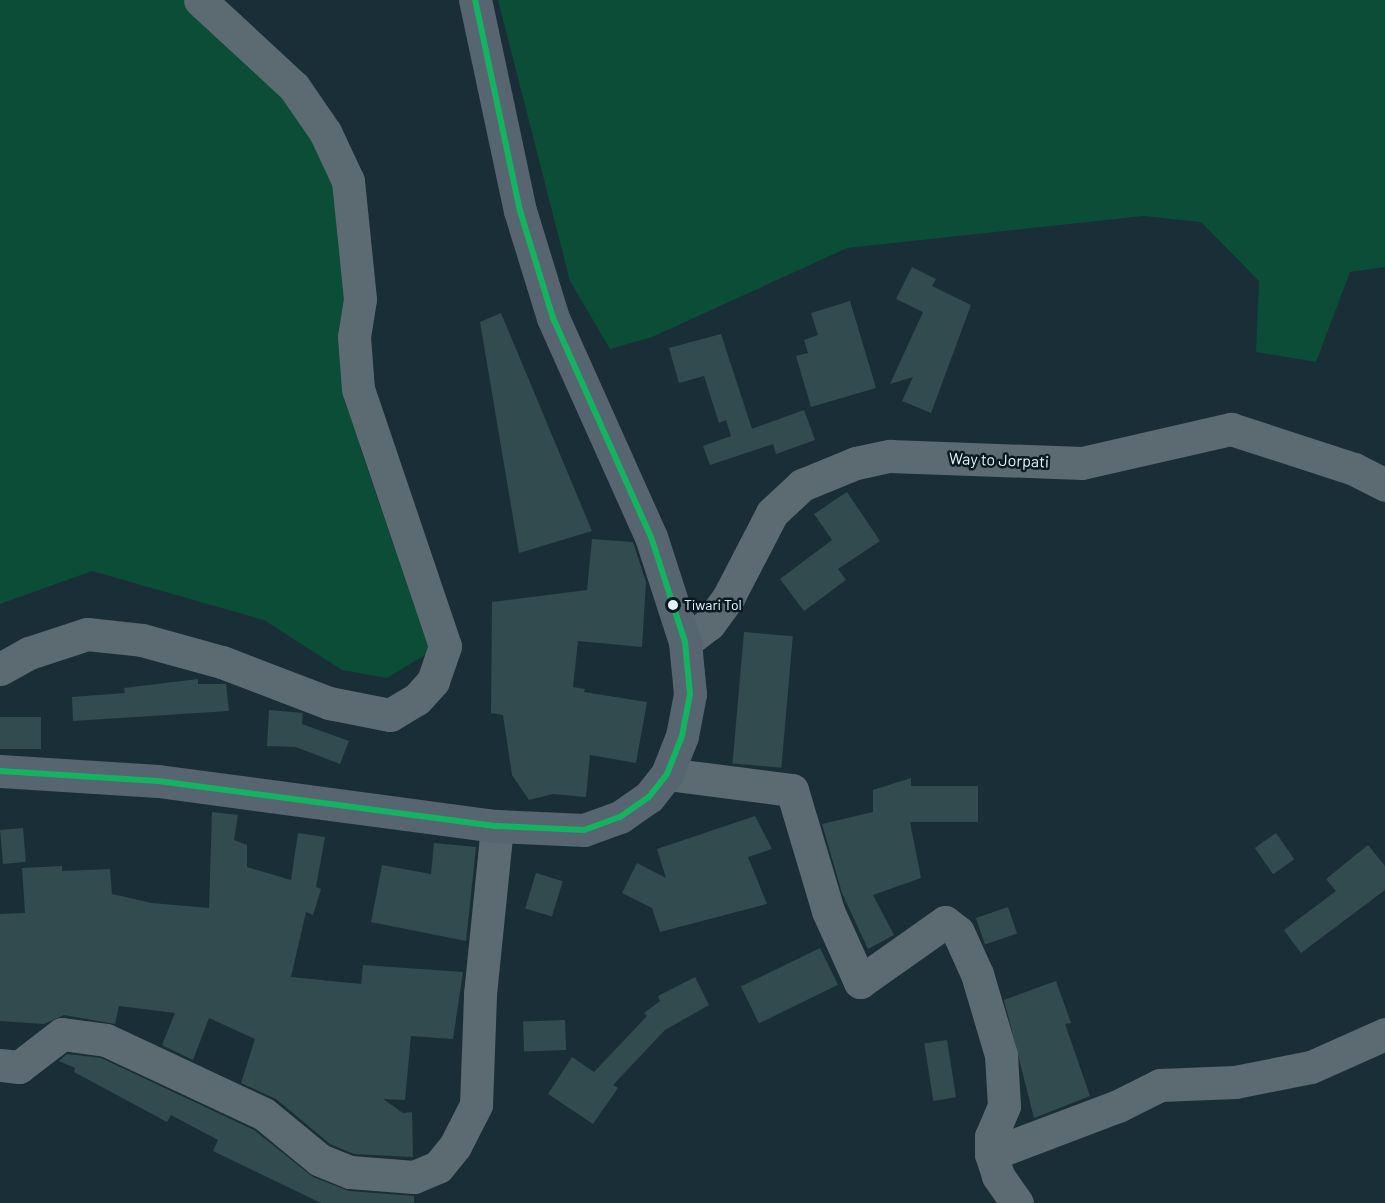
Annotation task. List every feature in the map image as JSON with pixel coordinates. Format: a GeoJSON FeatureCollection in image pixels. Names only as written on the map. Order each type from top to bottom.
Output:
{"type":"FeatureCollection","features":[{"type":"Feature","properties":{"kind":"main road"},"geometry":{"type":"LineString","coordinates":[[0,771],[158,781],[497,826],[584,830],[620,817],[649,797],[667,774],[682,736],[690,694],[685,642],[651,537],[553,318],[518,200],[475,0]]}},
{"type":"Feature","properties":{"kind":"street"},"geometry":{"type":"LineString","coordinates":[[0,669],[29,653],[87,634],[142,640],[222,662],[329,703],[390,715],[417,699],[433,681],[445,646],[358,389],[354,337],[360,299],[348,181],[325,132],[294,87],[200,0]]}},
{"type":"Feature","properties":{"kind":"street","name":"Way to Jorpati"},"geometry":{"type":"LineString","coordinates":[[685,642],[709,624],[729,596],[772,513],[802,485],[856,463],[890,456],[1082,463],[1231,429],[1354,469],[1385,485]]}},
{"type":"Feature","properties":{"kind":"street"},"geometry":{"type":"LineString","coordinates":[[667,774],[792,790],[828,911],[860,982],[945,922],[958,932],[977,974],[1001,1054],[1004,1106],[991,1136],[991,1154],[998,1176],[1017,1203]]}},
{"type":"Feature","properties":{"kind":"street"},"geometry":{"type":"LineString","coordinates":[[0,1065],[19,1066],[62,1034],[106,1040],[264,1114],[320,1160],[350,1172],[414,1177],[438,1167],[455,1146],[476,1105],[480,994],[497,826]]}},
{"type":"Feature","properties":{"kind":"street"},"geometry":{"type":"LineString","coordinates":[[991,1154],[1118,1106],[1160,1085],[1235,1082],[1311,1067],[1385,1034]]}},
{"type":"Feature","properties":{"kind":"green space"},"geometry":{"type":"Polygon","coordinates":[[[0,0],[204,0],[350,159],[360,447],[430,652],[387,678],[342,670],[264,620],[92,571],[0,604],[0,0]]]}},
{"type":"Feature","properties":{"kind":"green space"},"geometry":{"type":"Polygon","coordinates":[[[498,0],[1385,0],[1385,267],[1350,272],[1316,362],[1256,352],[1259,281],[1201,222],[1143,216],[847,248],[652,337],[610,349],[570,281],[498,0]]]}},
{"type":"Feature","properties":{"kind":"building"},"geometry":{"type":"Polygon","coordinates":[[[912,267],[936,279],[932,286],[971,305],[931,413],[902,401],[913,377],[890,384],[923,312],[896,299],[912,267]]]}},
{"type":"Feature","properties":{"kind":"building"},"geometry":{"type":"Polygon","coordinates":[[[850,301],[876,388],[811,407],[796,356],[808,353],[804,340],[818,335],[811,313],[850,301]]]}},
{"type":"Feature","properties":{"kind":"building"},"geometry":{"type":"Polygon","coordinates":[[[501,313],[592,531],[519,553],[480,322],[501,313]]]}},
{"type":"Feature","properties":{"kind":"building"},"geometry":{"type":"Polygon","coordinates":[[[721,334],[752,429],[804,410],[815,440],[776,454],[773,444],[710,465],[703,446],[731,436],[726,420],[719,423],[704,376],[679,383],[669,348],[721,334]]]}},
{"type":"Feature","properties":{"kind":"building"},"geometry":{"type":"Polygon","coordinates":[[[847,492],[880,541],[838,569],[846,580],[804,611],[780,579],[832,540],[814,514],[847,492]]]}},
{"type":"Feature","properties":{"kind":"building"},"geometry":{"type":"Polygon","coordinates":[[[592,539],[633,542],[646,582],[642,647],[578,641],[573,687],[585,689],[584,692],[647,702],[636,763],[590,755],[586,797],[553,794],[529,800],[512,775],[503,715],[491,713],[492,602],[587,590],[592,539]]]}},
{"type":"Feature","properties":{"kind":"building"},"geometry":{"type":"Polygon","coordinates":[[[744,632],[793,636],[781,768],[732,763],[744,632]]]}},
{"type":"Feature","properties":{"kind":"building"},"geometry":{"type":"Polygon","coordinates":[[[198,679],[198,684],[226,684],[229,711],[73,721],[72,697],[125,693],[124,688],[198,679]]]}},
{"type":"Feature","properties":{"kind":"building"},"geometry":{"type":"Polygon","coordinates":[[[269,710],[303,713],[302,724],[349,741],[340,764],[296,747],[267,746],[269,710]]]}},
{"type":"Feature","properties":{"kind":"building"},"geometry":{"type":"Polygon","coordinates":[[[0,717],[41,717],[41,749],[0,749],[0,717]]]}},
{"type":"Feature","properties":{"kind":"building"},"geometry":{"type":"Polygon","coordinates":[[[911,778],[911,786],[978,786],[978,822],[910,822],[921,878],[873,895],[894,935],[868,949],[842,893],[822,824],[873,812],[873,790],[911,778]]]}},
{"type":"Feature","properties":{"kind":"building"},"geometry":{"type":"Polygon","coordinates":[[[212,812],[238,815],[234,840],[247,845],[247,867],[291,880],[298,833],[325,837],[316,887],[321,889],[313,915],[306,912],[291,977],[361,984],[363,965],[463,972],[453,1039],[411,1036],[405,1100],[383,1099],[403,1113],[412,1112],[413,1157],[354,1154],[330,1144],[276,1099],[241,1083],[255,1039],[209,1018],[193,1060],[162,1045],[175,1013],[119,1006],[115,1024],[64,1015],[44,1024],[0,1021],[0,914],[25,913],[22,868],[62,866],[62,871],[110,869],[112,894],[152,903],[209,908],[212,812]]]}},
{"type":"Feature","properties":{"kind":"building"},"geometry":{"type":"Polygon","coordinates":[[[755,816],[772,849],[748,857],[767,904],[660,932],[652,908],[622,893],[637,863],[666,878],[657,849],[755,816]]]}},
{"type":"Feature","properties":{"kind":"building"},"geometry":{"type":"Polygon","coordinates":[[[23,828],[26,862],[3,864],[0,830],[23,828]]]}},
{"type":"Feature","properties":{"kind":"building"},"geometry":{"type":"Polygon","coordinates":[[[1276,833],[1294,859],[1273,874],[1255,848],[1276,833]]]}},
{"type":"Feature","properties":{"kind":"building"},"geometry":{"type":"Polygon","coordinates":[[[434,843],[476,847],[466,941],[371,922],[382,865],[431,874],[434,843]]]}},
{"type":"Feature","properties":{"kind":"building"},"geometry":{"type":"Polygon","coordinates":[[[1368,845],[1385,866],[1385,890],[1301,953],[1284,930],[1336,891],[1326,879],[1368,845]]]}},
{"type":"Feature","properties":{"kind":"building"},"geometry":{"type":"Polygon","coordinates":[[[536,873],[563,881],[552,917],[525,908],[536,873]]]}},
{"type":"Feature","properties":{"kind":"building"},"geometry":{"type":"Polygon","coordinates":[[[1008,907],[1017,933],[985,945],[976,918],[1008,907]]]}},
{"type":"Feature","properties":{"kind":"building"},"geometry":{"type":"Polygon","coordinates":[[[820,948],[838,985],[759,1023],[741,987],[820,948]]]}},
{"type":"Feature","properties":{"kind":"building"},"geometry":{"type":"Polygon","coordinates":[[[695,977],[709,1005],[665,1030],[613,1085],[618,1088],[593,1124],[548,1094],[572,1057],[594,1072],[647,1016],[644,1013],[660,1001],[658,996],[695,977]]]}},
{"type":"Feature","properties":{"kind":"building"},"geometry":{"type":"Polygon","coordinates":[[[1056,981],[1071,1023],[1065,1024],[1090,1096],[1034,1118],[1004,1000],[1056,981]]]}},
{"type":"Feature","properties":{"kind":"building"},"geometry":{"type":"Polygon","coordinates":[[[565,1020],[566,1050],[524,1051],[523,1021],[565,1020]]]}},
{"type":"Feature","properties":{"kind":"building"},"geometry":{"type":"Polygon","coordinates":[[[947,1040],[956,1097],[933,1101],[924,1044],[947,1040]]]}},
{"type":"Feature","properties":{"kind":"building"},"geometry":{"type":"Polygon","coordinates":[[[67,1054],[101,1058],[254,1130],[313,1177],[349,1191],[414,1196],[414,1203],[321,1203],[213,1151],[218,1140],[171,1115],[167,1122],[74,1072],[75,1068],[59,1061],[67,1054]]]}},
{"type":"Feature","properties":{"kind":"transit line"},"geometry":{"type":"LineString","coordinates":[[0,771],[158,781],[497,826],[584,830],[620,817],[649,797],[667,774],[682,736],[690,694],[685,642],[651,537],[553,318],[520,211],[475,0]]}},
{"type":"Feature","properties":{"kind":"place","name":"Tiwari Tol"},"geometry":{"type":"Point","coordinates":[673,605]}}]}
